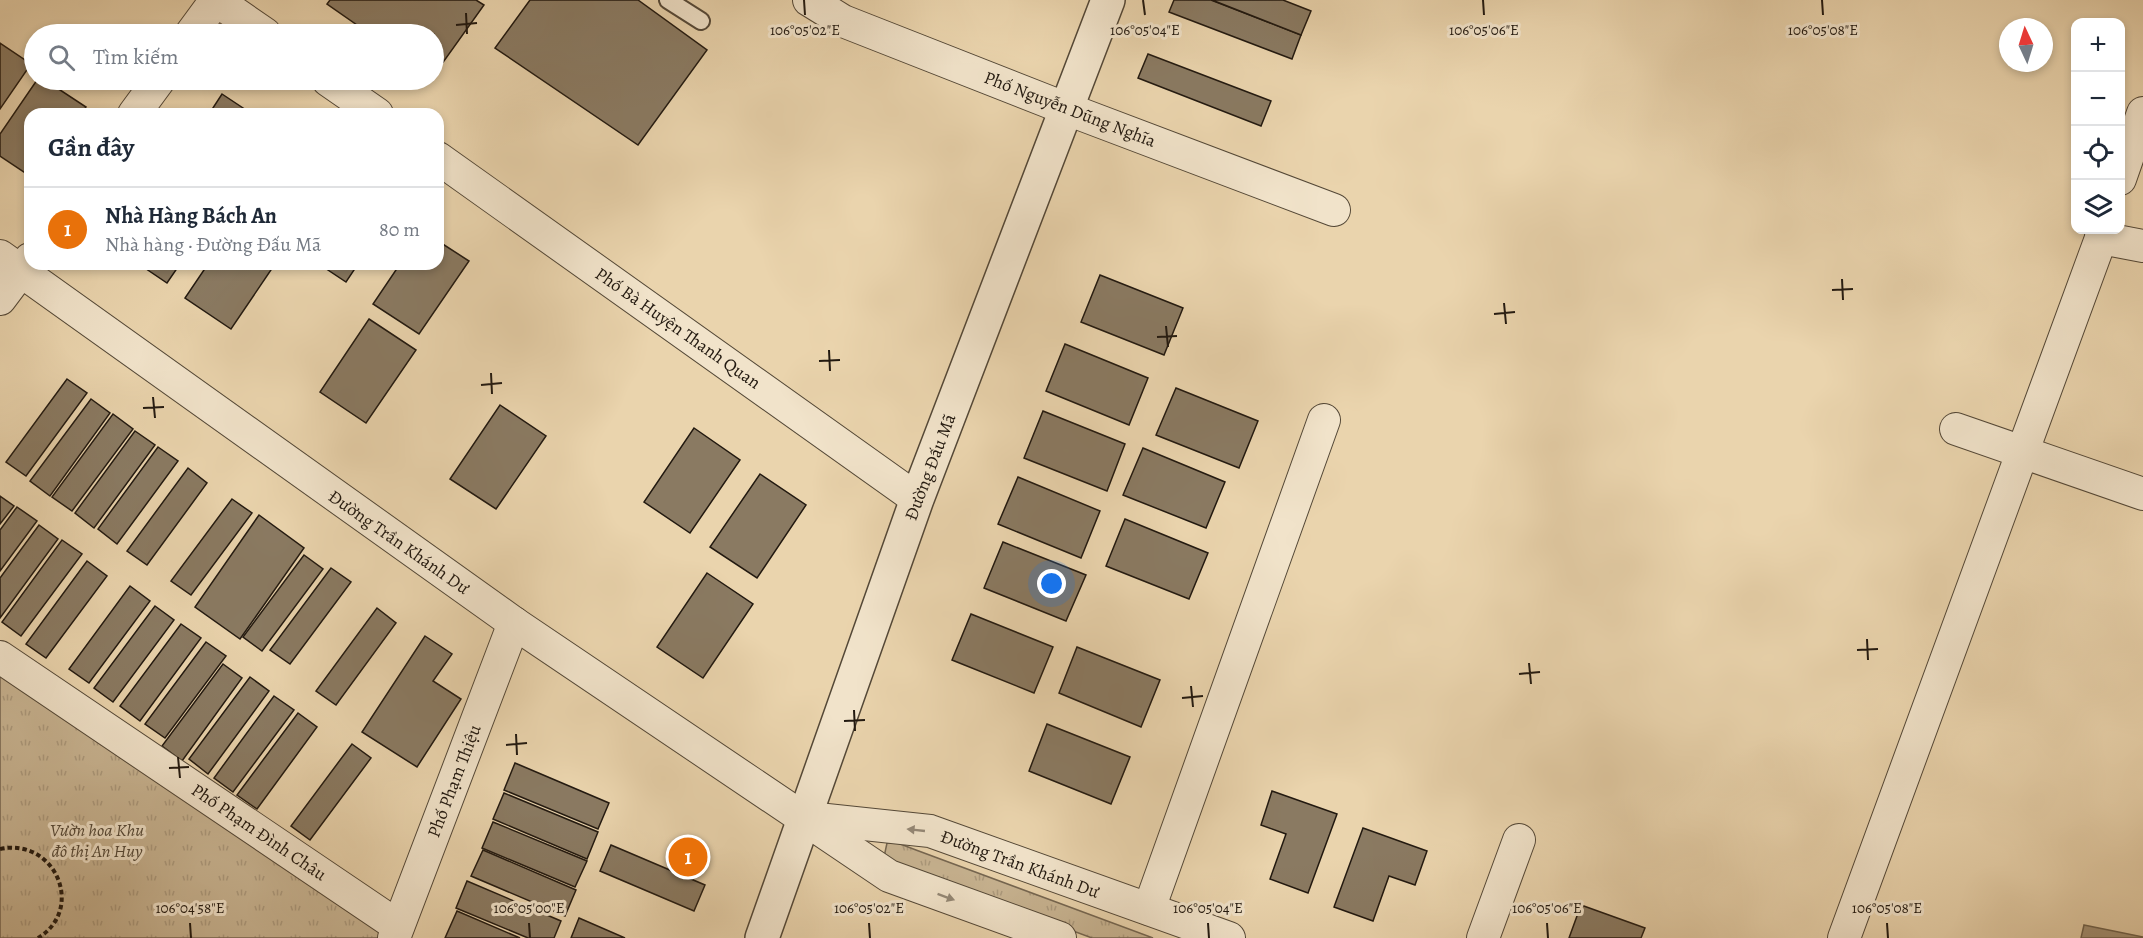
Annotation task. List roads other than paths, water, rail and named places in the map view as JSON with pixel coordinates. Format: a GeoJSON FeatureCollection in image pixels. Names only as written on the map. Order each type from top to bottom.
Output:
{"type":"FeatureCollection","features":[{"type":"Feature","properties":{"kind":"street"},"geometry":{"type":"LineString","coordinates":[[198,24],[216,0],[251,24]]}},
{"type":"Feature","properties":{"kind":"street","name":"Phố Nguyễn Dũng Nghĩa"},"geometry":{"type":"LineString","coordinates":[[809,0],[843,21],[1066,109],[1334,210]]}},
{"type":"Feature","properties":{"kind":"street","name":"Đường Đấu Mã"},"geometry":{"type":"LineString","coordinates":[[762,938],[917,499],[1108,0]]}},
{"type":"Feature","properties":{"kind":"street"},"geometry":{"type":"LineString","coordinates":[[138,108],[152,90]]}},
{"type":"Feature","properties":{"kind":"street"},"geometry":{"type":"LineString","coordinates":[[342,90],[368,108]]}},
{"type":"Feature","properties":{"kind":"street"},"geometry":{"type":"LineString","coordinates":[[2125,167],[2143,113]]}},
{"type":"Feature","properties":{"kind":"street","name":"Phố Bà Huyện Thanh Quan"},"geometry":{"type":"LineString","coordinates":[[444,162],[917,499]]}},
{"type":"Feature","properties":{"kind":"street"},"geometry":{"type":"LineString","coordinates":[[1844,938],[2102,234],[2143,246]]}},
{"type":"Feature","properties":{"kind":"street"},"geometry":{"type":"LineString","coordinates":[[0,299],[17,262]]}},
{"type":"Feature","properties":{"kind":"street","name":"Đường Trần Khánh Dư"},"geometry":{"type":"LineString","coordinates":[[28,270],[514,623],[889,876],[1060,938]]}},
{"type":"Feature","properties":{"kind":"street"},"geometry":{"type":"LineString","coordinates":[[1149,909],[1324,420]]}},
{"type":"Feature","properties":{"kind":"street"},"geometry":{"type":"LineString","coordinates":[[1956,429],[2023,450],[2143,494]]}},
{"type":"Feature","properties":{"kind":"street","name":"Phố Phạm Thiệu"},"geometry":{"type":"LineString","coordinates":[[396,932],[514,623]]}},
{"type":"Feature","properties":{"kind":"street","name":"Phố Phạm Đình Châu"},"geometry":{"type":"LineString","coordinates":[[0,657],[396,932]]}},
{"type":"Feature","properties":{"kind":"street","name":"Đường Trần Khánh Dư"},"geometry":{"type":"LineString","coordinates":[[805,818],[930,831],[1229,938]]}},
{"type":"Feature","properties":{"kind":"street"},"geometry":{"type":"LineString","coordinates":[[1484,938],[1519,840]]}},
{"type":"Feature","properties":{"kind":"lane"},"geometry":{"type":"LineString","coordinates":[[668,0],[701,21]]}},
{"type":"Feature","properties":{"kind":"place","name":"Nhà Hàng Bách An"},"geometry":{"type":"Point","coordinates":[688,857]}},
{"type":"Feature","properties":{"kind":"park label","name":"Vườn hoa Khu đô thị An Huy"},"geometry":{"type":"Point","coordinates":[97,840]}}]}
